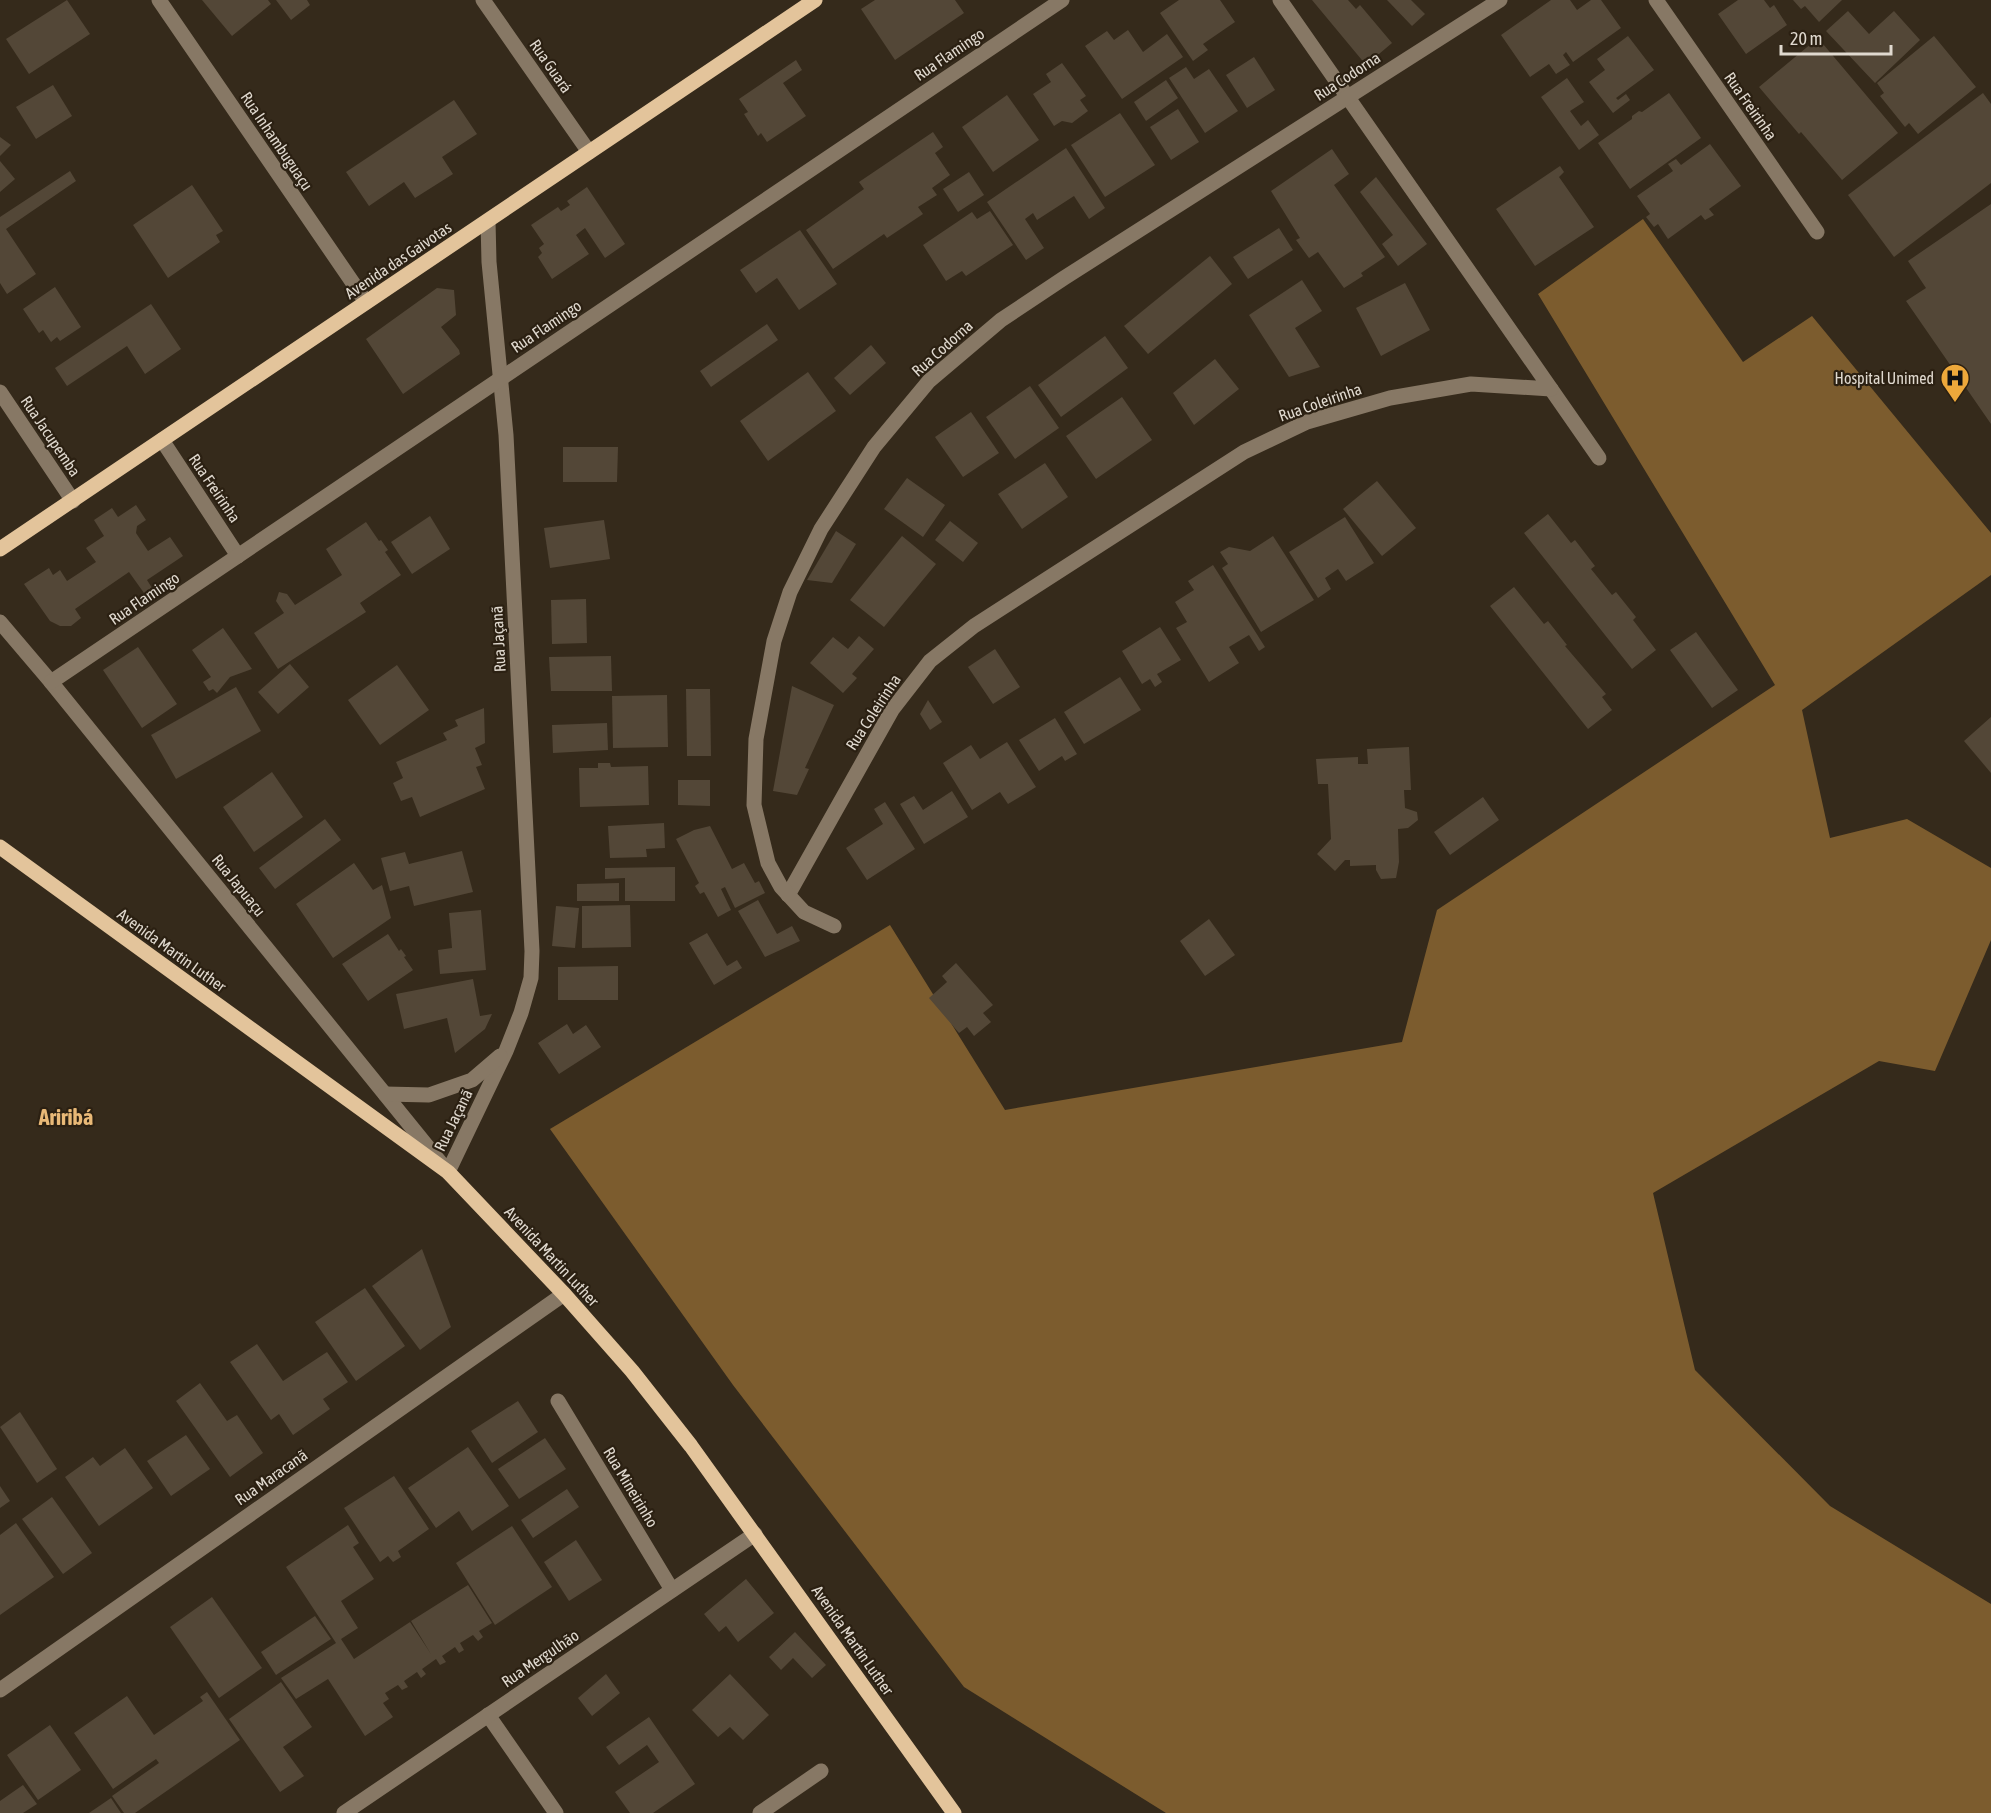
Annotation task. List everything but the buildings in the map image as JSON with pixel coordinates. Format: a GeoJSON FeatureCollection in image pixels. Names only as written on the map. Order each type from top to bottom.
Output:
{"type":"FeatureCollection","features":[{"type":"Feature","properties":{"kind":"main road","name":"Avenida das Gaivotas"},"geometry":{"type":"LineString","coordinates":[[0,549],[809,2]]}},
{"type":"Feature","properties":{"kind":"main road","name":"Avenida Martin Luther"},"geometry":{"type":"LineString","coordinates":[[0,847],[448,1172],[564,1294],[632,1371],[691,1446],[954,1813]]}},
{"type":"Feature","properties":{"kind":"street","name":"Rua Inhambuguaçu"},"geometry":{"type":"LineString","coordinates":[[159,0],[366,302]]}},
{"type":"Feature","properties":{"kind":"street","name":"Rua Guará"},"geometry":{"type":"LineString","coordinates":[[483,0],[589,152]]}},
{"type":"Feature","properties":{"kind":"street","name":"Rua Flamingo"},"geometry":{"type":"LineString","coordinates":[[51,682],[1062,0]]}},
{"type":"Feature","properties":{"kind":"street"},"geometry":{"type":"LineString","coordinates":[[1280,0],[1599,458]]}},
{"type":"Feature","properties":{"kind":"street","name":"Rua Codorna"},"geometry":{"type":"LineString","coordinates":[[834,926],[804,912],[788,895],[768,863],[754,805],[756,739],[774,641],[790,592],[821,529],[874,447],[929,381],[1001,320],[1500,0]]}},
{"type":"Feature","properties":{"kind":"street","name":"Rua Freirinha"},"geometry":{"type":"LineString","coordinates":[[1656,0],[1817,232]]}},
{"type":"Feature","properties":{"kind":"street","name":"Rua Jaçanã"},"geometry":{"type":"LineString","coordinates":[[448,1172],[506,1051],[521,1013],[531,978],[532,951],[506,435],[489,262],[488,221]]}},
{"type":"Feature","properties":{"kind":"street","name":"Rua Coleirinha"},"geometry":{"type":"LineString","coordinates":[[788,895],[892,710],[930,661],[974,626],[1244,452],[1306,422],[1390,398],[1471,384],[1551,389]]}},
{"type":"Feature","properties":{"kind":"street","name":"Rua Jacupemba"},"geometry":{"type":"LineString","coordinates":[[0,392],[72,501]]}},
{"type":"Feature","properties":{"kind":"street","name":"Rua Freirinha"},"geometry":{"type":"LineString","coordinates":[[162,440],[238,556]]}},
{"type":"Feature","properties":{"kind":"street","name":"Rua Japuaçu"},"geometry":{"type":"LineString","coordinates":[[0,622],[448,1172]]}},
{"type":"Feature","properties":{"kind":"street","name":"Rua Jaçanã"},"geometry":{"type":"LineString","coordinates":[[385,1094],[429,1095],[472,1080],[506,1051]]}},
{"type":"Feature","properties":{"kind":"street","name":"Rua Maracanã"},"geometry":{"type":"LineString","coordinates":[[0,1690],[564,1294]]}},
{"type":"Feature","properties":{"kind":"street","name":"Rua Mineirinho"},"geometry":{"type":"LineString","coordinates":[[558,1401],[672,1590]]}},
{"type":"Feature","properties":{"kind":"street","name":"Rua Mergulhão"},"geometry":{"type":"LineString","coordinates":[[344,1813],[755,1534]]}},
{"type":"Feature","properties":{"kind":"street"},"geometry":{"type":"LineString","coordinates":[[488,1715],[556,1813]]}},
{"type":"Feature","properties":{"kind":"street"},"geometry":{"type":"LineString","coordinates":[[760,1813],[821,1772]]}},
{"type":"Feature","properties":{"kind":"shaded area"},"geometry":{"type":"Polygon","coordinates":[[[1643,219],[1743,362],[1812,316],[1991,533],[1991,575],[1802,710],[1830,838],[1907,819],[1991,868],[1991,940],[1935,1071],[1879,1061],[1653,1193],[1695,1370],[1830,1506],[1991,1604],[1991,1813],[1166,1813],[964,1687],[733,1385],[550,1129],[890,925],[1005,1110],[1402,1042],[1437,910],[1775,685],[1538,294],[1643,219]]]}},
{"type":"Feature","properties":{"kind":"place","name":"Hospital Unimed"},"geometry":{"type":"Point","coordinates":[1955,404]}},
{"type":"Feature","properties":{"kind":"district","name":"Ariribá"},"geometry":{"type":"Point","coordinates":[66,1117]}}]}
